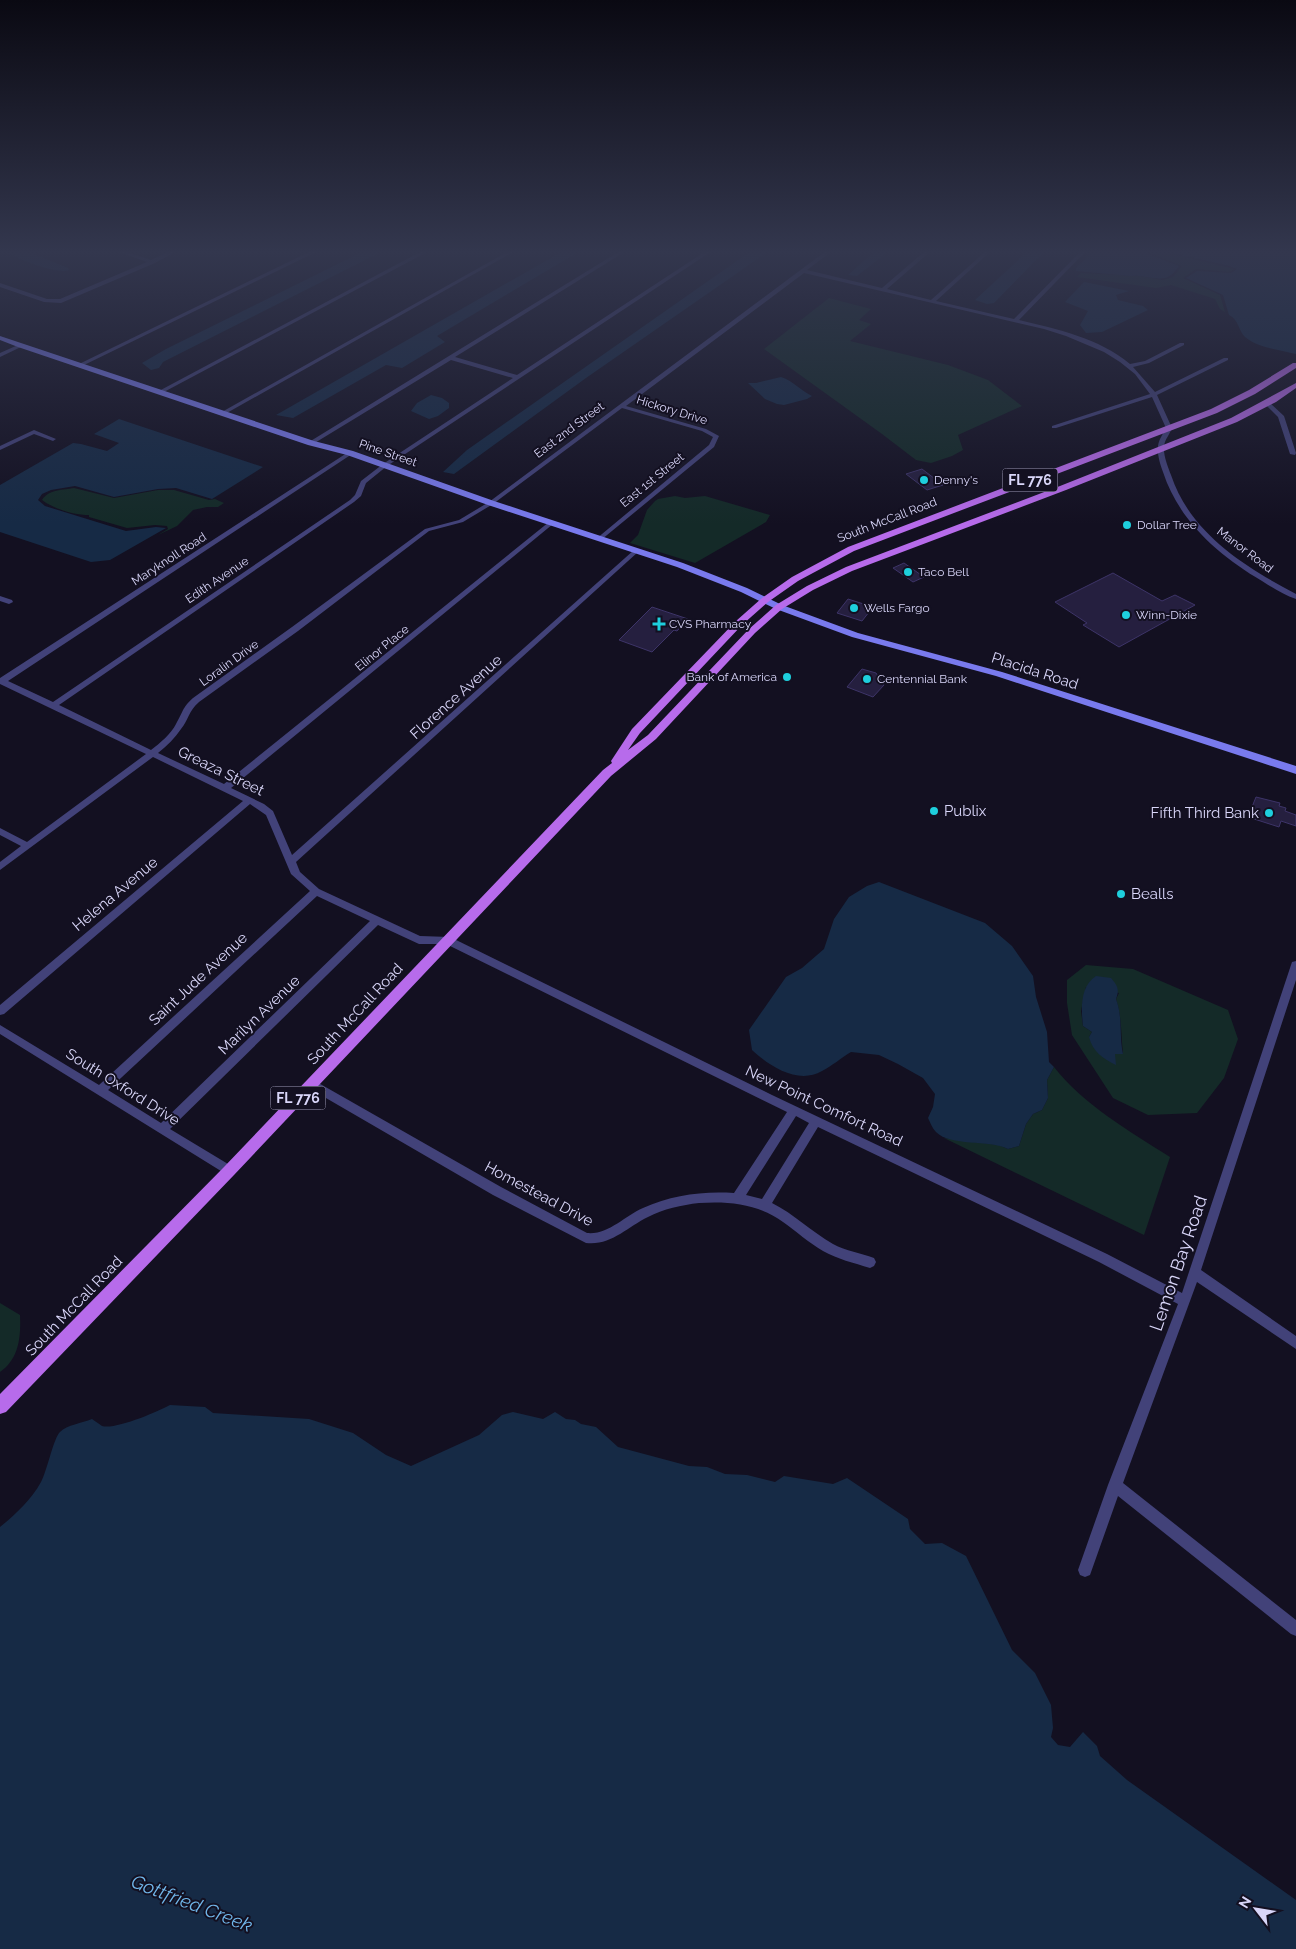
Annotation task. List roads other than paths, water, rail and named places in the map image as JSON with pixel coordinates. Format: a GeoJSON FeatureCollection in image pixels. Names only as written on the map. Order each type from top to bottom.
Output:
{"type":"FeatureCollection","features":[{"type":"Feature","properties":{"kind":"main road","name":"Pine Street"},"geometry":{"type":"LineString","coordinates":[[10,342],[311,443],[350,453],[491,503],[712,576],[765,600]]}},
{"type":"Feature","properties":{"kind":"main road","name":"South McCall Road"},"geometry":{"type":"LineString","coordinates":[[607,773],[636,732],[739,623],[765,600],[795,579],[851,549],[1214,411],[1247,395],[1296,365]]}},
{"type":"Feature","properties":{"kind":"main road","name":"South McCall Road"},"geometry":{"type":"LineString","coordinates":[[0,1406],[229,1171],[607,773],[652,737],[752,631],[779,607],[810,588],[849,569],[996,514],[1234,420],[1296,386]]}},
{"type":"Feature","properties":{"kind":"main road"},"geometry":{"type":"LineString","coordinates":[[996,514],[988,509],[987,505],[996,499],[1022,489],[1025,482]]}},
{"type":"Feature","properties":{"kind":"main road","name":"Placida Road"},"geometry":{"type":"LineString","coordinates":[[765,600],[855,635],[999,674],[1296,770]]}},
{"type":"Feature","properties":{"kind":"street"},"geometry":{"type":"LineString","coordinates":[[80,365],[128,342]]}},
{"type":"Feature","properties":{"kind":"street"},"geometry":{"type":"LineString","coordinates":[[160,392],[255,342]]}},
{"type":"Feature","properties":{"kind":"street"},"geometry":{"type":"LineString","coordinates":[[223,413],[351,342]]}},
{"type":"Feature","properties":{"kind":"street"},"geometry":{"type":"LineString","coordinates":[[311,443],[477,342]]}},
{"type":"Feature","properties":{"kind":"street","name":"Edith Avenue"},"geometry":{"type":"LineString","coordinates":[[53,706],[352,501],[358,496],[363,482],[385,466],[571,342]]}},
{"type":"Feature","properties":{"kind":"street","name":"East 2nd Street"},"geometry":{"type":"LineString","coordinates":[[491,503],[707,342]]}},
{"type":"Feature","properties":{"kind":"street"},"geometry":{"type":"LineString","coordinates":[[1086,342],[1129,366],[1143,378],[1155,394],[1170,428],[1160,448]]}},
{"type":"Feature","properties":{"kind":"street"},"geometry":{"type":"LineString","coordinates":[[1129,366],[1154,359],[1182,344]]}},
{"type":"Feature","properties":{"kind":"street"},"geometry":{"type":"LineString","coordinates":[[0,355],[20,346]]}},
{"type":"Feature","properties":{"kind":"street"},"geometry":{"type":"LineString","coordinates":[[451,358],[517,377]]}},
{"type":"Feature","properties":{"kind":"street"},"geometry":{"type":"LineString","coordinates":[[1054,427],[1155,394],[1226,359]]}},
{"type":"Feature","properties":{"kind":"street"},"geometry":{"type":"LineString","coordinates":[[1268,403],[1281,416],[1293,454]]}},
{"type":"Feature","properties":{"kind":"street","name":"Hickory Drive"},"geometry":{"type":"LineString","coordinates":[[620,406],[704,430],[716,436]]}},
{"type":"Feature","properties":{"kind":"street"},"geometry":{"type":"LineString","coordinates":[[0,448],[34,432],[53,439]]}},
{"type":"Feature","properties":{"kind":"street","name":"East 1st Street"},"geometry":{"type":"LineString","coordinates":[[599,538],[712,446],[716,436]]}},
{"type":"Feature","properties":{"kind":"street","name":"Manor Road"},"geometry":{"type":"LineString","coordinates":[[1160,448],[1165,470],[1175,494],[1202,532],[1240,564],[1296,597]]}},
{"type":"Feature","properties":{"kind":"street","name":"Maryknoll Road"},"geometry":{"type":"LineString","coordinates":[[1,681],[350,453]]}},
{"type":"Feature","properties":{"kind":"street","name":"Loralin Drive"},"geometry":{"type":"LineString","coordinates":[[0,867],[172,736],[179,727],[188,708],[196,700],[207,694],[427,530],[460,521],[491,503]]}},
{"type":"Feature","properties":{"kind":"street","name":"Elinor Place"},"geometry":{"type":"LineString","coordinates":[[225,788],[551,523]]}},
{"type":"Feature","properties":{"kind":"street","name":"Florence Avenue"},"geometry":{"type":"LineString","coordinates":[[291,861],[422,746],[636,551]]}},
{"type":"Feature","properties":{"kind":"street"},"geometry":{"type":"LineString","coordinates":[[0,598],[9,602]]}},
{"type":"Feature","properties":{"kind":"street","name":"Greaza Street"},"geometry":{"type":"LineString","coordinates":[[1,681],[250,800],[270,813],[296,874],[316,891],[419,940],[448,940]]}},
{"type":"Feature","properties":{"kind":"street","name":"Helena Avenue"},"geometry":{"type":"LineString","coordinates":[[0,1011],[250,800]]}},
{"type":"Feature","properties":{"kind":"street"},"geometry":{"type":"LineString","coordinates":[[0,831],[28,846]]}},
{"type":"Feature","properties":{"kind":"street","name":"Saint Jude Avenue"},"geometry":{"type":"LineString","coordinates":[[101,1090],[316,891]]}},
{"type":"Feature","properties":{"kind":"street","name":"Marilyn Avenue"},"geometry":{"type":"LineString","coordinates":[[162,1130],[376,921]]}},
{"type":"Feature","properties":{"kind":"street","name":"New Point Comfort Road"},"geometry":{"type":"LineString","coordinates":[[448,940],[816,1121],[1103,1258],[1186,1301]]}},
{"type":"Feature","properties":{"kind":"street","name":"Lemon Bay Road"},"geometry":{"type":"LineString","coordinates":[[1086,1570],[1115,1485],[1186,1301],[1291,999],[1296,966]]}},
{"type":"Feature","properties":{"kind":"street","name":"South Oxford Drive"},"geometry":{"type":"LineString","coordinates":[[0,1028],[229,1171]]}},
{"type":"Feature","properties":{"kind":"street","name":"Homestead Drive"},"geometry":{"type":"LineString","coordinates":[[312,1084],[497,1191],[586,1238],[594,1240],[608,1236],[638,1216],[676,1201],[737,1198],[751,1200],[764,1205],[796,1224],[833,1250],[870,1262]]}},
{"type":"Feature","properties":{"kind":"street"},"geometry":{"type":"LineString","coordinates":[[737,1198],[794,1110]]}},
{"type":"Feature","properties":{"kind":"street"},"geometry":{"type":"LineString","coordinates":[[764,1205],[816,1121]]}},
{"type":"Feature","properties":{"kind":"street"},"geometry":{"type":"LineString","coordinates":[[1195,1273],[1296,1343]]}},
{"type":"Feature","properties":{"kind":"street"},"geometry":{"type":"LineString","coordinates":[[1115,1485],[1296,1629]]}},
{"type":"Feature","properties":{"kind":"water"},"geometry":{"type":"Polygon","coordinates":[[[180,342],[203,342],[163,362],[159,368],[151,370],[142,363],[180,342]]]}},
{"type":"Feature","properties":{"kind":"water"},"geometry":{"type":"Polygon","coordinates":[[[404,342],[445,342],[402,368],[386,365],[293,418],[276,415],[404,342]]]}},
{"type":"Feature","properties":{"kind":"water"},"geometry":{"type":"Polygon","coordinates":[[[621,342],[638,342],[454,474],[443,472],[467,450],[621,342]]]}},
{"type":"Feature","properties":{"kind":"water"},"geometry":{"type":"Polygon","coordinates":[[[1252,342],[1296,342],[1296,354],[1252,342]]]}},
{"type":"Feature","properties":{"kind":"water"},"geometry":{"type":"Polygon","coordinates":[[[781,377],[812,396],[784,405],[777,404],[765,399],[748,383],[781,377]]]}},
{"type":"Feature","properties":{"kind":"water"},"geometry":{"type":"Polygon","coordinates":[[[431,395],[442,398],[449,403],[449,408],[438,416],[429,419],[411,411],[417,403],[431,395]]]}},
{"type":"Feature","properties":{"kind":"water"},"geometry":{"type":"Polygon","coordinates":[[[119,419],[263,467],[212,499],[176,488],[158,489],[114,497],[75,486],[51,490],[42,494],[38,500],[45,506],[126,531],[156,527],[166,528],[110,560],[91,562],[0,532],[0,485],[73,443],[107,451],[119,443],[94,434],[119,419]]]}},
{"type":"Feature","properties":{"kind":"water"},"geometry":{"type":"Polygon","coordinates":[[[879,882],[985,923],[1012,946],[1033,976],[1036,997],[1047,1032],[1049,1062],[1054,1067],[1047,1080],[1048,1098],[1042,1110],[1033,1114],[1026,1124],[1019,1146],[1008,1149],[990,1144],[951,1140],[943,1137],[932,1127],[928,1118],[933,1107],[935,1094],[923,1078],[879,1055],[851,1052],[822,1071],[813,1075],[803,1076],[784,1072],[752,1050],[749,1030],[786,977],[802,968],[824,949],[834,919],[849,897],[867,886],[879,882]]]}},
{"type":"Feature","properties":{"kind":"water"},"geometry":{"type":"Polygon","coordinates":[[[1096,976],[1111,978],[1117,987],[1116,999],[1123,1054],[1115,1054],[1116,1065],[1096,1051],[1089,1037],[1092,1032],[1083,1026],[1082,1005],[1084,992],[1091,980],[1096,976]]]}},
{"type":"Feature","properties":{"kind":"water","name":"Gottfried Creek"},"geometry":{"type":"Polygon","coordinates":[[[170,1405],[205,1407],[213,1413],[309,1419],[353,1433],[386,1455],[411,1466],[479,1435],[502,1415],[513,1412],[543,1419],[555,1412],[566,1419],[596,1427],[618,1447],[689,1466],[707,1467],[725,1474],[747,1475],[775,1482],[784,1476],[833,1484],[847,1478],[908,1519],[910,1529],[925,1544],[942,1543],[966,1556],[1012,1650],[1035,1673],[1051,1705],[1053,1728],[1051,1737],[1058,1745],[1070,1747],[1083,1732],[1097,1746],[1100,1756],[1127,1780],[1296,1900],[1296,1949],[0,1949],[0,1527],[23,1506],[37,1489],[55,1440],[60,1432],[92,1419],[102,1426],[108,1427],[126,1423],[170,1405]]]}},
{"type":"Feature","properties":{"kind":"place","name":"Denny's"},"geometry":{"type":"Point","coordinates":[924,480]}},
{"type":"Feature","properties":{"kind":"place","name":"Dollar Tree"},"geometry":{"type":"Point","coordinates":[1127,525]}},
{"type":"Feature","properties":{"kind":"place","name":"Taco Bell"},"geometry":{"type":"Point","coordinates":[908,572]}},
{"type":"Feature","properties":{"kind":"place","name":"Wells Fargo"},"geometry":{"type":"Point","coordinates":[854,608]}},
{"type":"Feature","properties":{"kind":"place","name":"Winn-Dixie"},"geometry":{"type":"Point","coordinates":[1126,615]}},
{"type":"Feature","properties":{"kind":"place","name":"CVS Pharmacy"},"geometry":{"type":"Point","coordinates":[659,624]}},
{"type":"Feature","properties":{"kind":"place","name":"Bank of America"},"geometry":{"type":"Point","coordinates":[787,677]}},
{"type":"Feature","properties":{"kind":"place","name":"Centennial Bank"},"geometry":{"type":"Point","coordinates":[867,679]}},
{"type":"Feature","properties":{"kind":"place","name":"Publix"},"geometry":{"type":"Point","coordinates":[934,811]}},
{"type":"Feature","properties":{"kind":"place","name":"Fifth Third Bank"},"geometry":{"type":"Point","coordinates":[1269,813]}},
{"type":"Feature","properties":{"kind":"place","name":"Bealls"},"geometry":{"type":"Point","coordinates":[1121,894]}}]}
